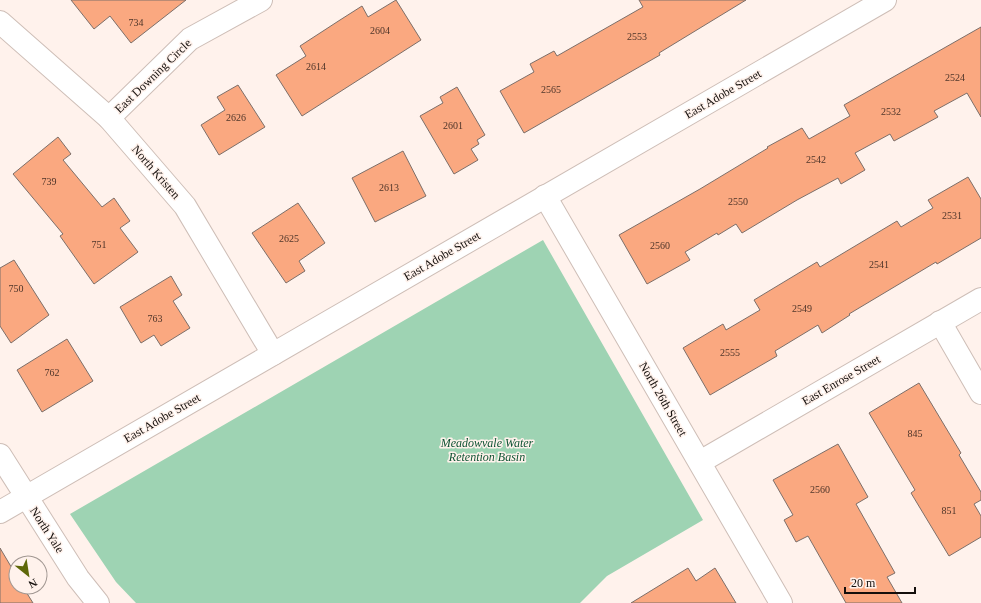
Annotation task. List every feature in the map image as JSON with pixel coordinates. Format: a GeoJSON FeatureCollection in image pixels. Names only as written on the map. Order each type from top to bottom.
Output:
{"type":"FeatureCollection","features":[{"type":"Feature","properties":{"kind":"street","name":"East Downing Circle"},"geometry":{"type":"LineString","coordinates":[[109,118],[190,39],[261,0]]}},
{"type":"Feature","properties":{"kind":"street","name":"East Adobe Street"},"geometry":{"type":"LineString","coordinates":[[0,512],[885,0]]}},
{"type":"Feature","properties":{"kind":"street","name":"North Kristen"},"geometry":{"type":"LineString","coordinates":[[0,22],[109,118],[185,206],[273,354]]}},
{"type":"Feature","properties":{"kind":"street","name":"North 26th Street"},"geometry":{"type":"LineString","coordinates":[[544,196],[781,603]]}},
{"type":"Feature","properties":{"kind":"street","name":"East Enrose Street"},"geometry":{"type":"LineString","coordinates":[[700,462],[981,299]]}},
{"type":"Feature","properties":{"kind":"street"},"geometry":{"type":"LineString","coordinates":[[940,322],[981,393]]}},
{"type":"Feature","properties":{"kind":"street","name":"North Yale"},"geometry":{"type":"LineString","coordinates":[[0,455],[78,578],[98,603]]}},
{"type":"Feature","properties":{"kind":"green space","name":"Meadowvale Water Retention Basin"},"geometry":{"type":"Polygon","coordinates":[[[543,240],[703,520],[607,576],[580,603],[136,603],[116,582],[70,514],[543,240]]]}},
{"type":"Feature","properties":{"kind":"building"},"geometry":{"type":"Polygon","coordinates":[[[71,0],[186,0],[131,43],[110,16],[94,29],[71,0]]]}},
{"type":"Feature","properties":{"kind":"building"},"geometry":{"type":"Polygon","coordinates":[[[396,0],[421,40],[302,116],[276,75],[306,56],[300,46],[362,6],[368,17],[396,0]]]}},
{"type":"Feature","properties":{"kind":"building"},"geometry":{"type":"Polygon","coordinates":[[[639,0],[746,0],[659,53],[660,55],[524,133],[500,91],[534,72],[530,64],[554,51],[557,56],[643,7],[639,0]]]}},
{"type":"Feature","properties":{"kind":"building"},"geometry":{"type":"Polygon","coordinates":[[[981,27],[981,117],[967,93],[934,111],[938,117],[894,141],[890,134],[855,153],[865,170],[841,184],[838,178],[797,200],[742,233],[736,224],[718,235],[717,233],[685,252],[690,260],[647,284],[619,235],[700,189],[768,148],[767,147],[802,128],[809,139],[850,116],[844,105],[981,27]]]}},
{"type":"Feature","properties":{"kind":"building"},"geometry":{"type":"Polygon","coordinates":[[[238,85],[265,127],[219,155],[201,125],[225,110],[217,97],[238,85]]]}},
{"type":"Feature","properties":{"kind":"building"},"geometry":{"type":"Polygon","coordinates":[[[457,87],[485,135],[477,140],[479,144],[471,149],[478,160],[454,174],[420,116],[443,103],[440,97],[457,87]]]}},
{"type":"Feature","properties":{"kind":"building"},"geometry":{"type":"Polygon","coordinates":[[[58,137],[71,154],[63,160],[102,207],[114,198],[130,221],[120,228],[138,252],[94,284],[60,236],[63,234],[13,174],[58,137]]]}},
{"type":"Feature","properties":{"kind":"building"},"geometry":{"type":"Polygon","coordinates":[[[403,151],[426,196],[375,222],[352,178],[403,151]]]}},
{"type":"Feature","properties":{"kind":"building"},"geometry":{"type":"Polygon","coordinates":[[[968,177],[981,199],[981,238],[937,264],[936,262],[849,314],[850,315],[822,333],[818,325],[775,351],[777,356],[710,395],[683,348],[723,324],[726,330],[760,310],[754,300],[817,262],[820,267],[897,221],[901,227],[933,208],[928,200],[968,177]]]}},
{"type":"Feature","properties":{"kind":"building"},"geometry":{"type":"Polygon","coordinates":[[[298,203],[325,243],[299,261],[305,271],[286,283],[252,233],[298,203]]]}},
{"type":"Feature","properties":{"kind":"building"},"geometry":{"type":"Polygon","coordinates":[[[14,260],[49,315],[11,343],[0,326],[0,268],[14,260]]]}},
{"type":"Feature","properties":{"kind":"building"},"geometry":{"type":"Polygon","coordinates":[[[171,276],[182,295],[173,301],[190,328],[161,346],[154,335],[141,343],[120,307],[171,276]]]}},
{"type":"Feature","properties":{"kind":"building"},"geometry":{"type":"Polygon","coordinates":[[[67,339],[93,381],[42,412],[17,370],[67,339]]]}},
{"type":"Feature","properties":{"kind":"building"},"geometry":{"type":"Polygon","coordinates":[[[919,383],[961,453],[959,455],[981,492],[981,500],[974,504],[981,516],[981,537],[949,556],[911,493],[915,490],[869,413],[919,383]]]}},
{"type":"Feature","properties":{"kind":"building"},"geometry":{"type":"Polygon","coordinates":[[[838,444],[868,497],[856,504],[895,573],[887,577],[902,603],[846,603],[808,536],[796,542],[784,520],[793,515],[773,480],[838,444]]]}},
{"type":"Feature","properties":{"kind":"building"},"geometry":{"type":"Polygon","coordinates":[[[0,548],[8,562],[8,595],[28,595],[33,603],[0,603],[0,548]]]}},
{"type":"Feature","properties":{"kind":"building"},"geometry":{"type":"Polygon","coordinates":[[[688,568],[696,581],[715,568],[736,603],[631,603],[688,568]]]}}]}
